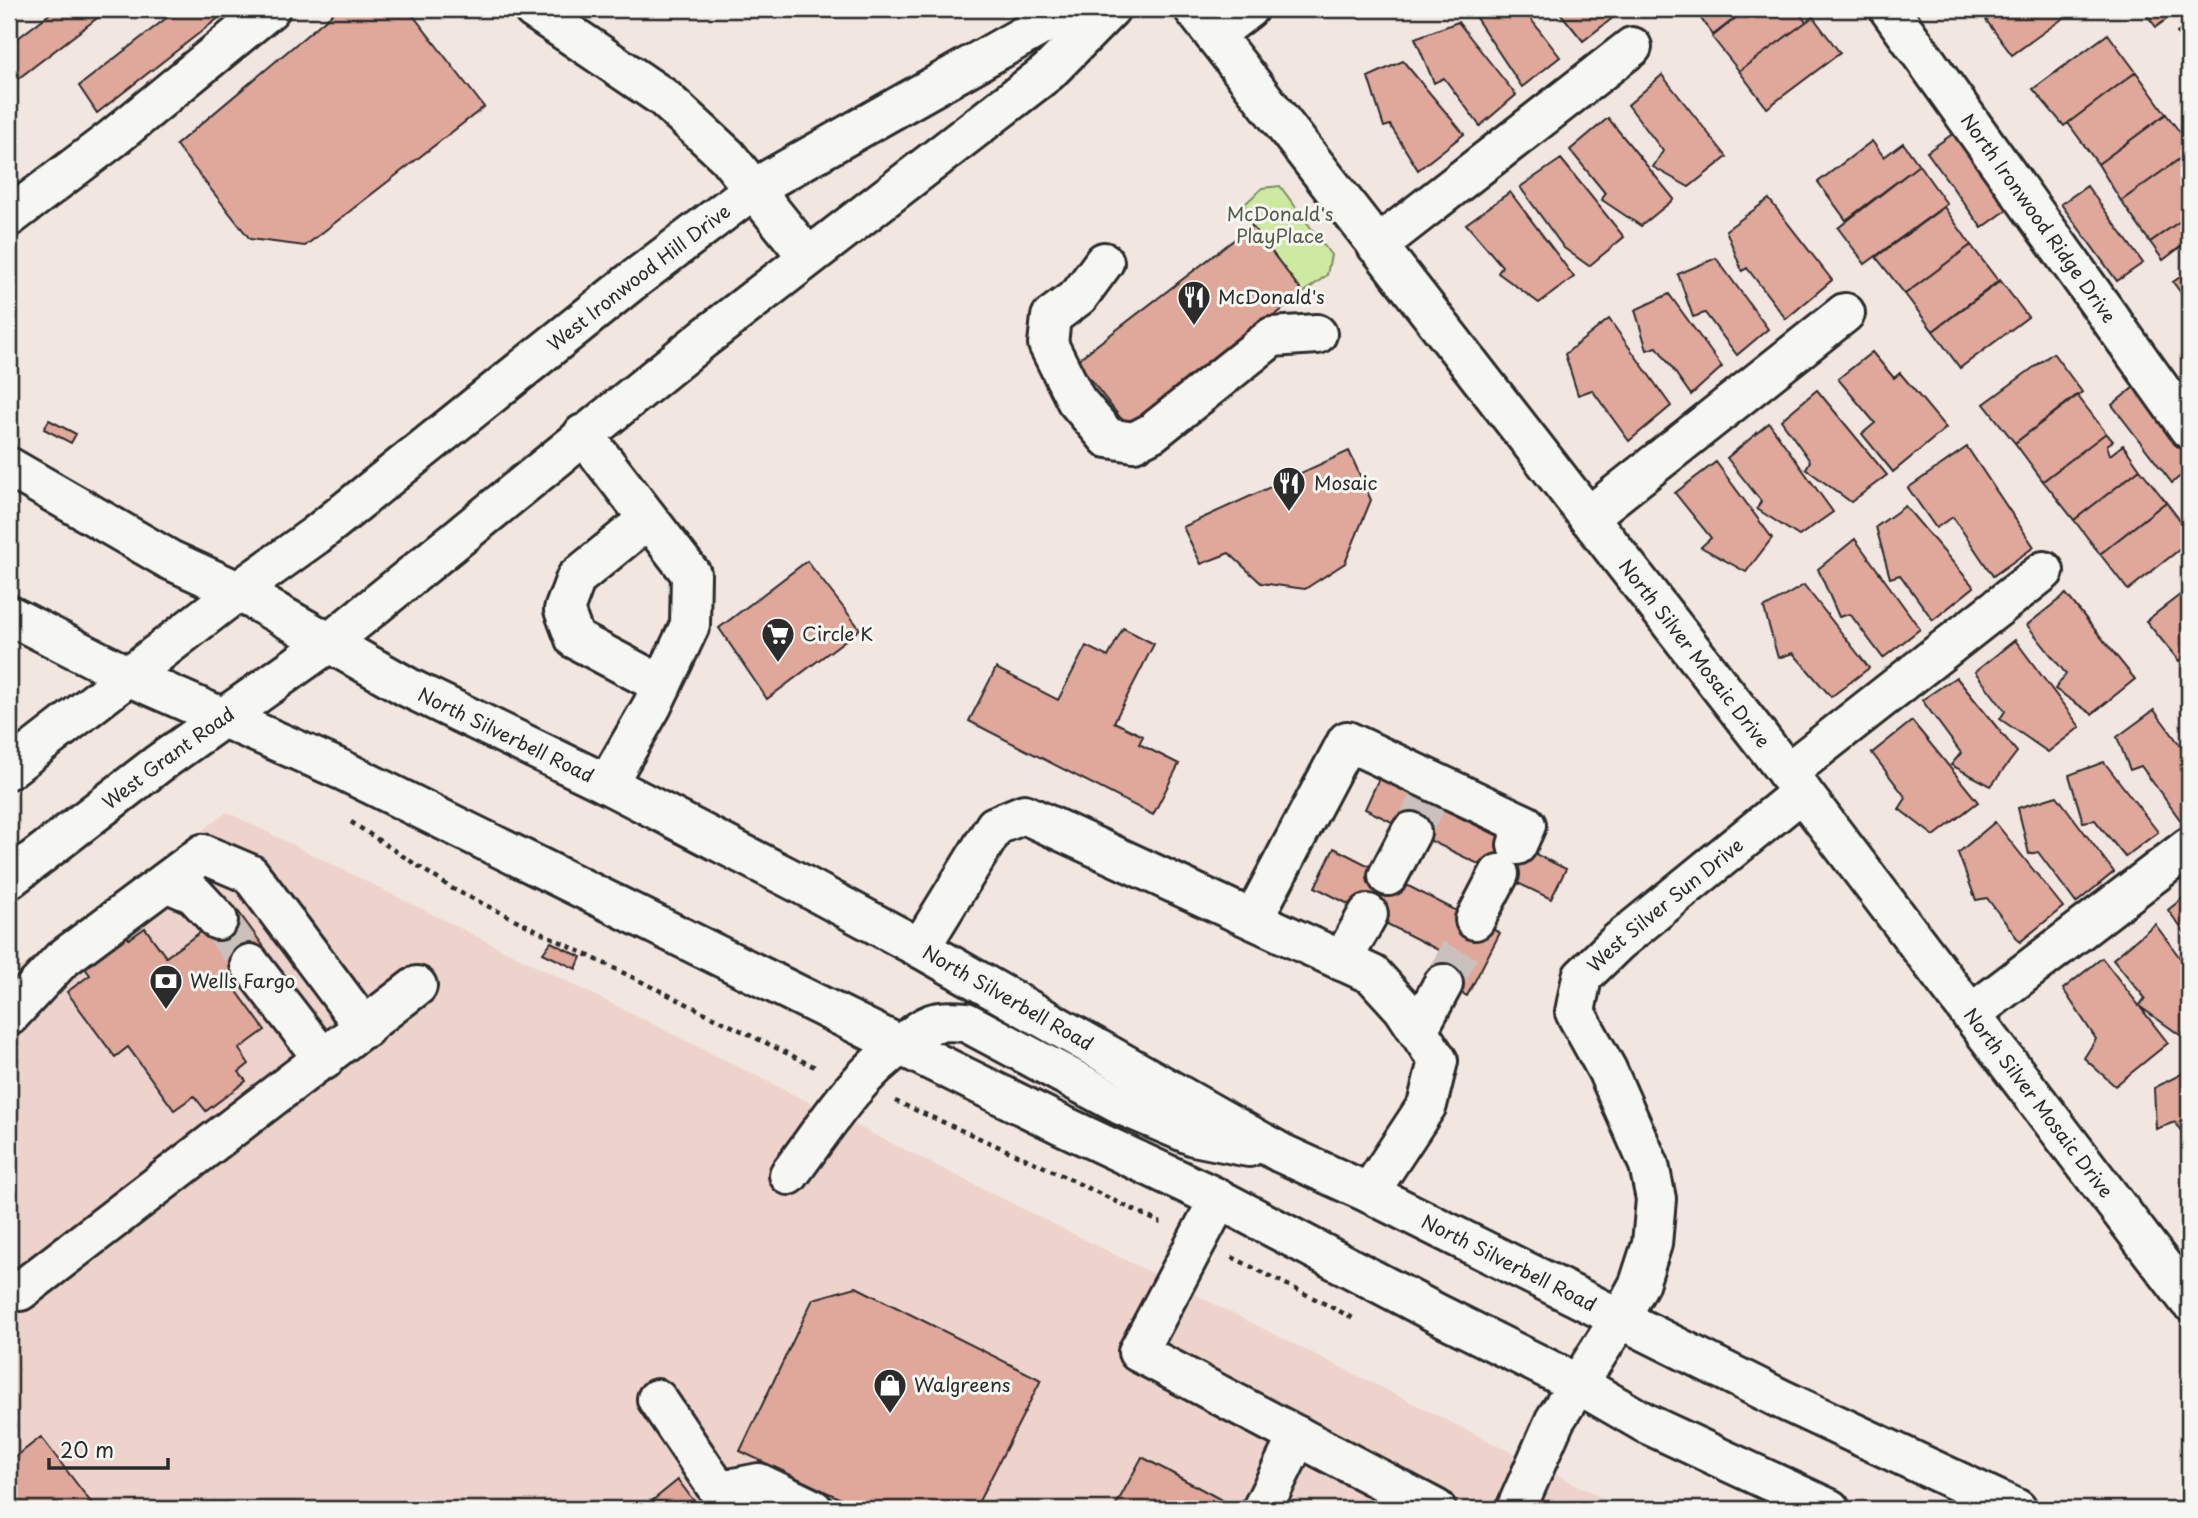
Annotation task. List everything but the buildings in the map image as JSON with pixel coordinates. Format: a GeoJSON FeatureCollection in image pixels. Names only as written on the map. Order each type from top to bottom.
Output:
{"type":"FeatureCollection","features":[{"type":"Feature","properties":{"kind":"main road"},"geometry":{"type":"LineString","coordinates":[[9,217],[112,139],[270,9]]}},
{"type":"Feature","properties":{"kind":"main road"},"geometry":{"type":"LineString","coordinates":[[210,59],[289,9]]}},
{"type":"Feature","properties":{"kind":"main road"},"geometry":{"type":"LineString","coordinates":[[520,9],[546,18],[664,98],[727,156],[808,257]]}},
{"type":"Feature","properties":{"kind":"main road","name":"West Ironwood Hill Drive"},"geometry":{"type":"LineString","coordinates":[[238,591],[322,531],[631,282],[753,189],[1071,9]]}},
{"type":"Feature","properties":{"kind":"main road"},"geometry":{"type":"LineString","coordinates":[[330,642],[583,434],[1048,72],[1110,9]]}},
{"type":"Feature","properties":{"kind":"main road"},"geometry":{"type":"LineString","coordinates":[[1204,22],[1248,9]]}},
{"type":"Feature","properties":{"kind":"main road","name":"North Ironwood Ridge Drive"},"geometry":{"type":"LineString","coordinates":[[1889,9],[2189,429]]}},
{"type":"Feature","properties":{"kind":"main road","name":"North Silver Mosaic Drive"},"geometry":{"type":"LineString","coordinates":[[1204,22],[1794,783],[2189,1301]]}},
{"type":"Feature","properties":{"kind":"main road"},"geometry":{"type":"LineString","coordinates":[[1377,246],[1632,47]]}},
{"type":"Feature","properties":{"kind":"main road"},"geometry":{"type":"LineString","coordinates":[[1104,262],[1079,296],[1051,317],[1048,344],[1076,400],[1108,438],[1133,442],[1153,432],[1272,337],[1317,334]]}},
{"type":"Feature","properties":{"kind":"main road"},"geometry":{"type":"LineString","coordinates":[[1588,517],[1845,313]]}},
{"type":"Feature","properties":{"kind":"main road"},"geometry":{"type":"LineString","coordinates":[[583,434],[691,574],[690,625],[662,685],[607,783]]}},
{"type":"Feature","properties":{"kind":"main road","name":"North Silverbell Road"},"geometry":{"type":"LineString","coordinates":[[9,467],[170,560],[238,591],[409,688],[607,783],[920,948],[1281,1153],[1369,1193],[1783,1400],[2017,1509]]}},
{"type":"Feature","properties":{"kind":"main road"},"geometry":{"type":"LineString","coordinates":[[648,519],[576,578],[564,610],[575,639],[662,685]]}},
{"type":"Feature","properties":{"kind":"main road","name":"West Silver Sun Drive"},"geometry":{"type":"LineString","coordinates":[[1516,1509],[1555,1420],[1639,1284],[1652,1244],[1656,1199],[1649,1165],[1607,1070],[1575,1012],[1581,977],[1794,783],[2044,572]]}},
{"type":"Feature","properties":{"kind":"main road"},"geometry":{"type":"LineString","coordinates":[[9,769],[238,591]]}},
{"type":"Feature","properties":{"kind":"main road"},"geometry":{"type":"LineString","coordinates":[[9,615],[128,676],[342,770],[900,1046],[1219,1199],[1578,1384],[1645,1423],[1830,1509]]}},
{"type":"Feature","properties":{"kind":"main road","name":"West Grant Road"},"geometry":{"type":"LineString","coordinates":[[9,879],[158,764],[330,642]]}},
{"type":"Feature","properties":{"kind":"main road"},"geometry":{"type":"LineString","coordinates":[[1253,919],[1347,741],[1426,806],[1526,825],[1475,920]]}},
{"type":"Feature","properties":{"kind":"main road"},"geometry":{"type":"LineString","coordinates":[[1388,876],[1426,806]]}},
{"type":"Feature","properties":{"kind":"main road"},"geometry":{"type":"LineString","coordinates":[[920,948],[995,826],[1024,814],[1373,975],[1402,1008],[1438,1061],[1427,1105],[1369,1193]]}},
{"type":"Feature","properties":{"kind":"main road"},"geometry":{"type":"LineString","coordinates":[[1970,1014],[2189,847]]}},
{"type":"Feature","properties":{"kind":"main road"},"geometry":{"type":"LineString","coordinates":[[9,1017],[61,960],[203,854],[250,874],[365,1028]]}},
{"type":"Feature","properties":{"kind":"main road"},"geometry":{"type":"LineString","coordinates":[[166,882],[194,894],[218,920]]}},
{"type":"Feature","properties":{"kind":"main road"},"geometry":{"type":"LineString","coordinates":[[1342,961],[1368,914]]}},
{"type":"Feature","properties":{"kind":"main road"},"geometry":{"type":"LineString","coordinates":[[250,964],[324,1060]]}},
{"type":"Feature","properties":{"kind":"main road"},"geometry":{"type":"LineString","coordinates":[[1418,1030],[1443,984]]}},
{"type":"Feature","properties":{"kind":"main road"},"geometry":{"type":"LineString","coordinates":[[18,1301],[417,986]]}},
{"type":"Feature","properties":{"kind":"main road"},"geometry":{"type":"LineString","coordinates":[[789,1175],[857,1084],[884,1057],[926,1024],[944,1020],[966,1021],[1121,1105],[1194,1136],[1281,1153]]}},
{"type":"Feature","properties":{"kind":"main road"},"geometry":{"type":"LineString","coordinates":[[1219,1199],[1138,1352],[1436,1509]]}},
{"type":"Feature","properties":{"kind":"main road"},"geometry":{"type":"LineString","coordinates":[[657,1399],[734,1500],[759,1483],[813,1509]]}},
{"type":"Feature","properties":{"kind":"main road"},"geometry":{"type":"LineString","coordinates":[[1262,1509],[1298,1436]]}},
{"type":"Feature","properties":{"kind":"path"},"geometry":{"type":"LineString","coordinates":[[347,819],[453,889],[797,1060]]}},
{"type":"Feature","properties":{"kind":"path"},"geometry":{"type":"LineString","coordinates":[[904,1105],[1135,1210]]}},
{"type":"Feature","properties":{"kind":"shaded area"},"geometry":{"type":"Polygon","coordinates":[[[227,812],[1625,1509],[9,1509],[9,976],[227,812]]]}},
{"type":"Feature","properties":{"kind":"green space","name":"McDonald's PlayPlace"},"geometry":{"type":"Polygon","coordinates":[[[1280,186],[1331,255],[1327,275],[1303,293],[1252,226],[1245,204],[1262,188],[1280,186]]]}},
{"type":"Feature","properties":{"kind":"tunnel"},"geometry":{"type":"LineString","coordinates":[[1411,832],[1428,801]]}},
{"type":"Feature","properties":{"kind":"tunnel"},"geometry":{"type":"LineString","coordinates":[[218,920],[250,964]]}},
{"type":"Feature","properties":{"kind":"tunnel"},"geometry":{"type":"LineString","coordinates":[[1443,984],[1475,920]]}},
{"type":"Feature","properties":{"kind":"place","name":"McDonald's"},"geometry":{"type":"Point","coordinates":[1194,327]}},
{"type":"Feature","properties":{"kind":"place","name":"Mosaic"},"geometry":{"type":"Point","coordinates":[1289,513]}},
{"type":"Feature","properties":{"kind":"place","name":"Circle K"},"geometry":{"type":"Point","coordinates":[778,664]}},
{"type":"Feature","properties":{"kind":"place","name":"Wells Fargo"},"geometry":{"type":"Point","coordinates":[166,1011]}},
{"type":"Feature","properties":{"kind":"place","name":"Walgreens"},"geometry":{"type":"Point","coordinates":[890,1415]}}]}
